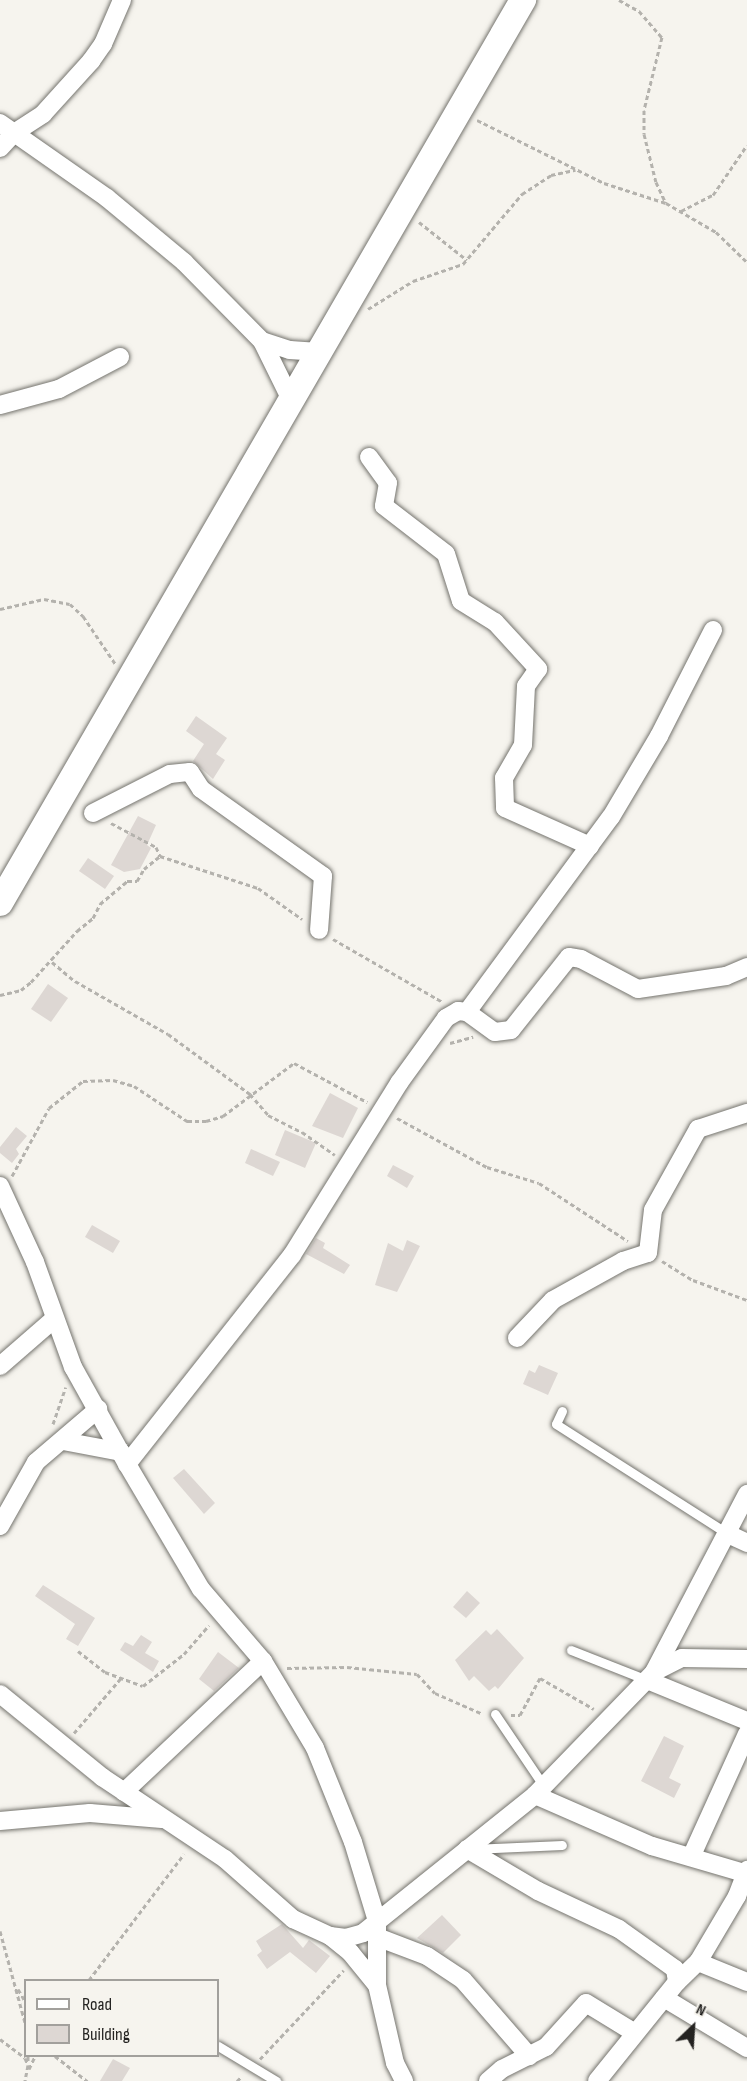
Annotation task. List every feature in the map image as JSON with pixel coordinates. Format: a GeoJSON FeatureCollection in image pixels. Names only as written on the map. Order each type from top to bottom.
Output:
{"type":"FeatureCollection","features":[{"type":"Feature","properties":{"kind":"main road"},"geometry":{"type":"LineString","coordinates":[[0,903],[291,400],[322,352],[456,110],[523,0]]}},
{"type":"Feature","properties":{"kind":"street"},"geometry":{"type":"LineString","coordinates":[[0,148],[7,128],[43,114],[91,61],[103,44],[122,0]]}},
{"type":"Feature","properties":{"kind":"street"},"geometry":{"type":"LineString","coordinates":[[7,128],[107,198],[184,262],[262,341],[291,400]]}},
{"type":"Feature","properties":{"kind":"street"},"geometry":{"type":"LineString","coordinates":[[262,341],[290,350],[322,352]]}},
{"type":"Feature","properties":{"kind":"street"},"geometry":{"type":"LineString","coordinates":[[0,405],[59,389],[120,357]]}},
{"type":"Feature","properties":{"kind":"street"},"geometry":{"type":"LineString","coordinates":[[369,458],[388,483],[384,506],[446,554],[461,601],[495,622],[538,669],[526,686],[523,745],[504,778],[506,808],[590,846]]}},
{"type":"Feature","properties":{"kind":"street"},"geometry":{"type":"LineString","coordinates":[[124,1458],[292,1255],[382,1110],[446,1018],[463,1011],[590,846],[659,735],[713,630]]}},
{"type":"Feature","properties":{"kind":"street"},"geometry":{"type":"LineString","coordinates":[[93,813],[170,774],[190,772],[201,789],[323,876],[319,930]]}},
{"type":"Feature","properties":{"kind":"street"},"geometry":{"type":"LineString","coordinates":[[463,1011],[495,1032],[511,1030],[520,1023],[569,957],[581,959],[638,989],[726,976],[747,967]]}},
{"type":"Feature","properties":{"kind":"street"},"geometry":{"type":"LineString","coordinates":[[517,1338],[554,1300],[623,1260],[648,1253],[653,1210],[698,1129],[747,1113]]}},
{"type":"Feature","properties":{"kind":"street"},"geometry":{"type":"LineString","coordinates":[[1,1188],[35,1262],[73,1367],[124,1458],[201,1588],[263,1661],[315,1748],[353,1842],[377,1929],[377,1985],[395,2063],[404,2081]]}},
{"type":"Feature","properties":{"kind":"street"},"geometry":{"type":"LineString","coordinates":[[0,1366],[54,1319]]}},
{"type":"Feature","properties":{"kind":"street"},"geometry":{"type":"LineString","coordinates":[[0,1526],[36,1462],[98,1409]]}},
{"type":"Feature","properties":{"kind":"street"},"geometry":{"type":"LineString","coordinates":[[63,1441],[124,1458]]}},
{"type":"Feature","properties":{"kind":"street"},"geometry":{"type":"LineString","coordinates":[[330,1936],[363,1933],[377,1929],[467,1849],[539,1790],[611,1718],[650,1676],[747,1495]]}},
{"type":"Feature","properties":{"kind":"street"},"geometry":{"type":"LineString","coordinates":[[728,1534],[747,1544]]}},
{"type":"Feature","properties":{"kind":"street"},"geometry":{"type":"LineString","coordinates":[[650,1676],[682,1658],[747,1659]]}},
{"type":"Feature","properties":{"kind":"street"},"geometry":{"type":"LineString","coordinates":[[124,1792],[263,1661]]}},
{"type":"Feature","properties":{"kind":"street"},"geometry":{"type":"LineString","coordinates":[[650,1676],[747,1721]]}},
{"type":"Feature","properties":{"kind":"street"},"geometry":{"type":"LineString","coordinates":[[0,1694],[124,1792],[196,1838],[293,1919],[330,1936],[355,1957],[377,1985]]}},
{"type":"Feature","properties":{"kind":"street"},"geometry":{"type":"LineString","coordinates":[[692,1855],[747,1734]]}},
{"type":"Feature","properties":{"kind":"street"},"geometry":{"type":"LineString","coordinates":[[539,1790],[652,1846],[692,1855],[747,1873],[737,1896],[698,1962],[677,1982],[597,2081]]}},
{"type":"Feature","properties":{"kind":"street"},"geometry":{"type":"LineString","coordinates":[[0,1821],[90,1813],[170,1820]]}},
{"type":"Feature","properties":{"kind":"street"},"geometry":{"type":"LineString","coordinates":[[467,1849],[538,1891],[619,1929],[675,1969],[677,1982]]}},
{"type":"Feature","properties":{"kind":"street"},"geometry":{"type":"LineString","coordinates":[[377,1929],[427,1956],[463,1980],[529,2056]]}},
{"type":"Feature","properties":{"kind":"street"},"geometry":{"type":"LineString","coordinates":[[698,1962],[747,1982]]}},
{"type":"Feature","properties":{"kind":"street"},"geometry":{"type":"LineString","coordinates":[[664,1998],[747,2048]]}},
{"type":"Feature","properties":{"kind":"street"},"geometry":{"type":"LineString","coordinates":[[488,2081],[562,2034],[586,2003],[635,2033]]}},
{"type":"Feature","properties":{"kind":"lane"},"geometry":{"type":"LineString","coordinates":[[562,1411],[556,1424],[728,1534]]}},
{"type":"Feature","properties":{"kind":"lane"},"geometry":{"type":"LineString","coordinates":[[571,1650],[650,1676]]}},
{"type":"Feature","properties":{"kind":"lane"},"geometry":{"type":"LineString","coordinates":[[495,1714],[539,1790]]}},
{"type":"Feature","properties":{"kind":"lane"},"geometry":{"type":"LineString","coordinates":[[467,1849],[562,1845]]}},
{"type":"Feature","properties":{"kind":"lane"},"geometry":{"type":"LineString","coordinates":[[219,2047],[276,2081]]}},
{"type":"Feature","properties":{"kind":"path"},"geometry":{"type":"LineString","coordinates":[[619,0],[639,11],[662,37],[644,110],[644,134],[656,182],[666,203]]}},
{"type":"Feature","properties":{"kind":"path"},"geometry":{"type":"LineString","coordinates":[[456,110],[577,170],[666,203],[716,232],[747,262]]}},
{"type":"Feature","properties":{"kind":"path"},"geometry":{"type":"LineString","coordinates":[[681,211],[713,195],[747,145]]}},
{"type":"Feature","properties":{"kind":"path"},"geometry":{"type":"LineString","coordinates":[[342,316],[371,308],[399,288],[467,260],[522,194],[551,175],[577,170]]}},
{"type":"Feature","properties":{"kind":"path"},"geometry":{"type":"LineString","coordinates":[[404,205],[425,228],[467,260]]}},
{"type":"Feature","properties":{"kind":"path"},"geometry":{"type":"LineString","coordinates":[[0,609],[44,599],[70,604],[83,616],[127,682]]}},
{"type":"Feature","properties":{"kind":"path"},"geometry":{"type":"LineString","coordinates":[[93,813],[156,847],[160,856],[258,888],[319,930],[463,1011]]}},
{"type":"Feature","properties":{"kind":"path"},"geometry":{"type":"LineString","coordinates":[[0,995],[21,990],[52,962],[76,931],[93,918],[100,904],[127,881],[137,881],[144,869],[160,856]]}},
{"type":"Feature","properties":{"kind":"path"},"geometry":{"type":"LineString","coordinates":[[52,962],[75,981],[168,1034],[250,1094],[268,1115],[350,1162]]}},
{"type":"Feature","properties":{"kind":"path"},"geometry":{"type":"LineString","coordinates":[[423,1050],[495,1032]]}},
{"type":"Feature","properties":{"kind":"path"},"geometry":{"type":"LineString","coordinates":[[1,1188],[49,1108],[57,1098],[83,1082],[113,1080],[134,1086],[187,1121],[223,1116],[294,1063],[487,1167],[539,1183],[693,1280],[747,1300]]}},
{"type":"Feature","properties":{"kind":"path"},"geometry":{"type":"LineString","coordinates":[[44,1454],[73,1367]]}},
{"type":"Feature","properties":{"kind":"path"},"geometry":{"type":"LineString","coordinates":[[78,1651],[105,1672],[143,1686],[150,1683],[184,1654],[220,1612]]}},
{"type":"Feature","properties":{"kind":"path"},"geometry":{"type":"LineString","coordinates":[[263,1661],[297,1669],[346,1667],[417,1674],[435,1693],[478,1713],[520,1715],[540,1678],[611,1718]]}},
{"type":"Feature","properties":{"kind":"path"},"geometry":{"type":"LineString","coordinates":[[63,1746],[122,1677]]}},
{"type":"Feature","properties":{"kind":"path"},"geometry":{"type":"LineString","coordinates":[[90,1979],[196,1838]]}},
{"type":"Feature","properties":{"kind":"path"},"geometry":{"type":"LineString","coordinates":[[0,1931],[24,2019]]}},
{"type":"Feature","properties":{"kind":"path"},"geometry":{"type":"LineString","coordinates":[[254,2065],[307,2013],[355,1957]]}},
{"type":"Feature","properties":{"kind":"path"},"geometry":{"type":"LineString","coordinates":[[15,1985],[24,2000]]}},
{"type":"Feature","properties":{"kind":"path"},"geometry":{"type":"LineString","coordinates":[[0,2039],[19,2053],[28,2065]]}},
{"type":"Feature","properties":{"kind":"path"},"geometry":{"type":"LineString","coordinates":[[19,2053],[24,2054]]}},
{"type":"Feature","properties":{"kind":"path"},"geometry":{"type":"LineString","coordinates":[[27,2057],[28,2070]]}},
{"type":"Feature","properties":{"kind":"path"},"geometry":{"type":"LineString","coordinates":[[25,2081],[34,2057]]}},
{"type":"Feature","properties":{"kind":"path"},"geometry":{"type":"LineString","coordinates":[[56,2057],[87,2081]]}},
{"type":"Feature","properties":{"kind":"path"},"geometry":{"type":"LineString","coordinates":[[237,2081],[245,2073]]}},
{"type":"Feature","properties":{"kind":"building"},"geometry":{"type":"Polygon","coordinates":[[[196,716],[227,738],[216,754],[225,760],[213,779],[193,761],[204,744],[186,731],[196,716]]]}},
{"type":"Feature","properties":{"kind":"building"},"geometry":{"type":"Polygon","coordinates":[[[138,816],[156,825],[147,845],[151,848],[140,869],[124,872],[111,865],[138,816]]]}},
{"type":"Feature","properties":{"kind":"building"},"geometry":{"type":"Polygon","coordinates":[[[88,858],[114,876],[105,889],[79,871],[88,858]]]}},
{"type":"Feature","properties":{"kind":"building"},"geometry":{"type":"Polygon","coordinates":[[[48,984],[68,998],[51,1022],[31,1009],[48,984]]]}},
{"type":"Feature","properties":{"kind":"building"},"geometry":{"type":"Polygon","coordinates":[[[330,1093],[358,1108],[343,1138],[312,1126],[330,1093]]]}},
{"type":"Feature","properties":{"kind":"building"},"geometry":{"type":"Polygon","coordinates":[[[16,1127],[27,1136],[16,1149],[19,1154],[12,1163],[0,1153],[0,1147],[16,1127]]]}},
{"type":"Feature","properties":{"kind":"building"},"geometry":{"type":"Polygon","coordinates":[[[285,1130],[316,1143],[305,1168],[275,1155],[285,1130]]]}},
{"type":"Feature","properties":{"kind":"building"},"geometry":{"type":"Polygon","coordinates":[[[251,1149],[280,1162],[273,1176],[245,1163],[251,1149]]]}},
{"type":"Feature","properties":{"kind":"building"},"geometry":{"type":"Polygon","coordinates":[[[393,1165],[414,1176],[407,1188],[387,1176],[393,1165]]]}},
{"type":"Feature","properties":{"kind":"building"},"geometry":{"type":"Polygon","coordinates":[[[92,1225],[120,1241],[113,1253],[85,1237],[92,1225]]]}},
{"type":"Feature","properties":{"kind":"building"},"geometry":{"type":"Polygon","coordinates":[[[316,1238],[325,1243],[323,1248],[350,1265],[344,1274],[306,1254],[316,1238]]]}},
{"type":"Feature","properties":{"kind":"building"},"geometry":{"type":"Polygon","coordinates":[[[407,1240],[420,1246],[397,1292],[375,1285],[388,1243],[403,1251],[407,1240]]]}},
{"type":"Feature","properties":{"kind":"building"},"geometry":{"type":"Polygon","coordinates":[[[539,1365],[558,1373],[548,1395],[523,1384],[529,1370],[535,1373],[539,1365]]]}},
{"type":"Feature","properties":{"kind":"building"},"geometry":{"type":"Polygon","coordinates":[[[184,1469],[215,1503],[204,1514],[173,1478],[184,1469]]]}},
{"type":"Feature","properties":{"kind":"building"},"geometry":{"type":"Polygon","coordinates":[[[43,1585],[95,1618],[78,1646],[66,1639],[75,1624],[35,1596],[43,1585]]]}},
{"type":"Feature","properties":{"kind":"building"},"geometry":{"type":"Polygon","coordinates":[[[467,1591],[480,1603],[466,1618],[453,1607],[467,1591]]]}},
{"type":"Feature","properties":{"kind":"building"},"geometry":{"type":"Polygon","coordinates":[[[497,1629],[524,1658],[498,1689],[495,1686],[489,1691],[474,1676],[469,1681],[455,1660],[486,1630],[491,1635],[497,1629]]]}},
{"type":"Feature","properties":{"kind":"building"},"geometry":{"type":"Polygon","coordinates":[[[141,1635],[152,1642],[145,1653],[159,1661],[153,1672],[120,1650],[125,1642],[133,1646],[141,1635]]]}},
{"type":"Feature","properties":{"kind":"building"},"geometry":{"type":"Polygon","coordinates":[[[218,1652],[239,1668],[214,1691],[199,1679],[218,1652]]]}},
{"type":"Feature","properties":{"kind":"building"},"geometry":{"type":"Polygon","coordinates":[[[664,1736],[684,1746],[669,1778],[681,1784],[674,1798],[641,1781],[664,1736]]]}},
{"type":"Feature","properties":{"kind":"building"},"geometry":{"type":"Polygon","coordinates":[[[442,1915],[461,1935],[443,1953],[417,1938],[442,1915]]]}},
{"type":"Feature","properties":{"kind":"building"},"geometry":{"type":"Polygon","coordinates":[[[282,1924],[303,1948],[309,1940],[330,1956],[316,1973],[290,1952],[267,1969],[257,1955],[262,1951],[256,1941],[282,1924]]]}},
{"type":"Feature","properties":{"kind":"building"},"geometry":{"type":"Polygon","coordinates":[[[113,2059],[130,2068],[122,2081],[100,2081],[113,2059]]]}}]}
